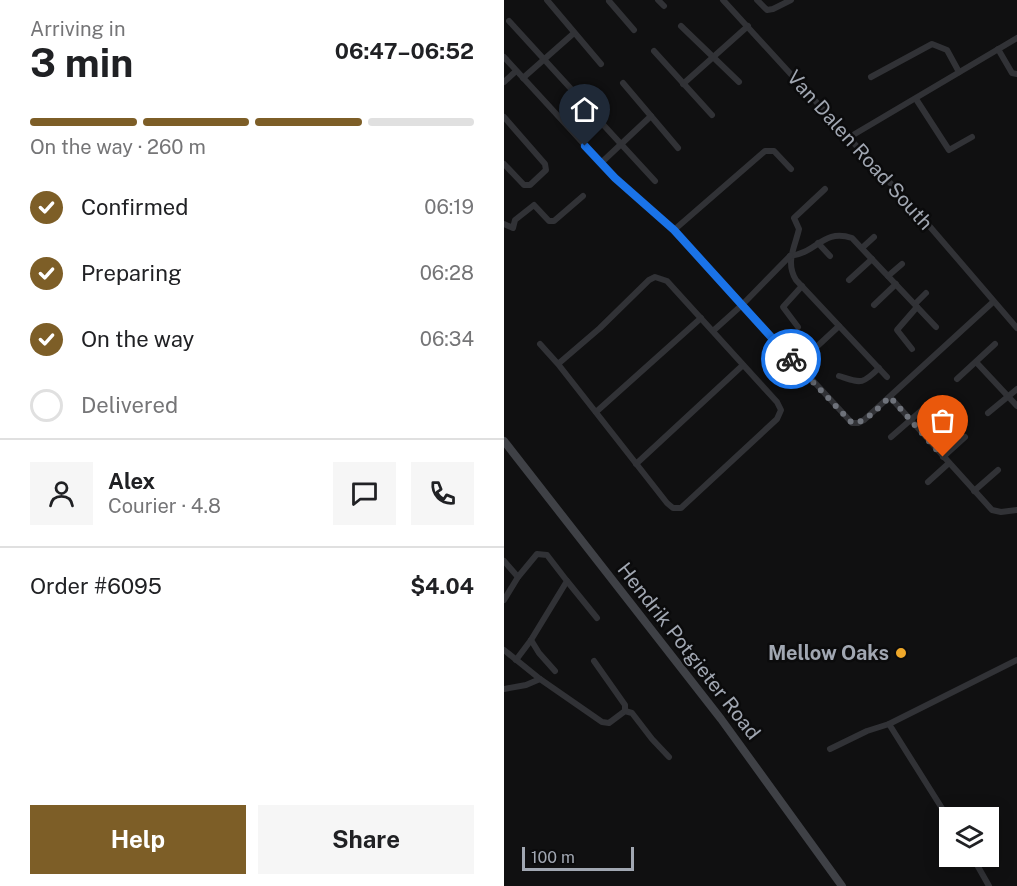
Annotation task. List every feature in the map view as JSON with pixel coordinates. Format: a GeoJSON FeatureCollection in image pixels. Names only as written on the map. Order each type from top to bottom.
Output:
{"type":"FeatureCollection","features":[{"type":"Feature","properties":{"kind":"main road","name":"Hendrik Potgieter Road"},"geometry":{"type":"LineString","coordinates":[[504,441],[721,719],[842,886]]}},
{"type":"Feature","properties":{"kind":"street"},"geometry":{"type":"LineString","coordinates":[[547,0],[601,64]]}},
{"type":"Feature","properties":{"kind":"street"},"geometry":{"type":"LineString","coordinates":[[609,0],[634,30]]}},
{"type":"Feature","properties":{"kind":"street"},"geometry":{"type":"LineString","coordinates":[[658,0],[664,6]]}},
{"type":"Feature","properties":{"kind":"street","name":"Van Dalen Road South"},"geometry":{"type":"LineString","coordinates":[[723,0],[925,221],[1017,328]]}},
{"type":"Feature","properties":{"kind":"street"},"geometry":{"type":"LineString","coordinates":[[757,0],[766,10],[791,0]]}},
{"type":"Feature","properties":{"kind":"street"},"geometry":{"type":"LineString","coordinates":[[509,21],[573,91]]}},
{"type":"Feature","properties":{"kind":"street"},"geometry":{"type":"LineString","coordinates":[[681,26],[739,82]]}},
{"type":"Feature","properties":{"kind":"street"},"geometry":{"type":"LineString","coordinates":[[683,84],[748,26]]}},
{"type":"Feature","properties":{"kind":"street"},"geometry":{"type":"LineString","coordinates":[[523,78],[574,33]]}},
{"type":"Feature","properties":{"kind":"street"},"geometry":{"type":"LineString","coordinates":[[848,138],[1017,38]]}},
{"type":"Feature","properties":{"kind":"street"},"geometry":{"type":"LineString","coordinates":[[871,77],[932,44],[946,50],[959,72]]}},
{"type":"Feature","properties":{"kind":"street"},"geometry":{"type":"LineString","coordinates":[[998,49],[1012,73],[1017,74]]}},
{"type":"Feature","properties":{"kind":"street"},"geometry":{"type":"LineString","coordinates":[[654,51],[712,115]]}},
{"type":"Feature","properties":{"kind":"street"},"geometry":{"type":"LineString","coordinates":[[504,57],[615,178],[674,230],[852,423],[864,420],[993,302]]}},
{"type":"Feature","properties":{"kind":"street"},"geometry":{"type":"LineString","coordinates":[[504,82],[516,70]]}},
{"type":"Feature","properties":{"kind":"street"},"geometry":{"type":"LineString","coordinates":[[623,83],[678,148]]}},
{"type":"Feature","properties":{"kind":"street"},"geometry":{"type":"LineString","coordinates":[[916,99],[948,148],[952,149],[972,137]]}},
{"type":"Feature","properties":{"kind":"street"},"geometry":{"type":"LineString","coordinates":[[586,106],[655,181]]}},
{"type":"Feature","properties":{"kind":"street"},"geometry":{"type":"LineString","coordinates":[[601,163],[651,116]]}},
{"type":"Feature","properties":{"kind":"street"},"geometry":{"type":"LineString","coordinates":[[504,117],[546,168],[545,172],[526,186],[507,173],[504,164]]}},
{"type":"Feature","properties":{"kind":"street"},"geometry":{"type":"LineString","coordinates":[[674,230],[765,151],[774,151],[791,169]]}},
{"type":"Feature","properties":{"kind":"street"},"geometry":{"type":"LineString","coordinates":[[712,331],[742,305],[790,256],[799,231],[794,218],[825,189]]}},
{"type":"Feature","properties":{"kind":"street"},"geometry":{"type":"LineString","coordinates":[[504,224],[513,228],[515,220],[532,206],[537,207],[551,222],[583,196]]}},
{"type":"Feature","properties":{"kind":"street"},"geometry":{"type":"LineString","coordinates":[[790,256],[802,255],[831,235],[852,238],[936,327]]}},
{"type":"Feature","properties":{"kind":"street"},"geometry":{"type":"LineString","coordinates":[[862,248],[874,237]]}},
{"type":"Feature","properties":{"kind":"street"},"geometry":{"type":"LineString","coordinates":[[818,243],[830,256]]}},
{"type":"Feature","properties":{"kind":"street"},"geometry":{"type":"LineString","coordinates":[[790,256],[794,276],[802,286],[887,377]]}},
{"type":"Feature","properties":{"kind":"street"},"geometry":{"type":"LineString","coordinates":[[849,280],[872,259]]}},
{"type":"Feature","properties":{"kind":"street"},"geometry":{"type":"LineString","coordinates":[[888,276],[902,264]]}},
{"type":"Feature","properties":{"kind":"street"},"geometry":{"type":"LineString","coordinates":[[540,344],[666,503],[673,508],[681,508],[780,416],[780,407],[777,402],[701,318],[667,281],[655,278],[649,280],[600,328],[558,364]]}},
{"type":"Feature","properties":{"kind":"street"},"geometry":{"type":"LineString","coordinates":[[874,305],[896,284]]}},
{"type":"Feature","properties":{"kind":"street"},"geometry":{"type":"LineString","coordinates":[[798,327],[783,306],[802,286]]}},
{"type":"Feature","properties":{"kind":"street"},"geometry":{"type":"LineString","coordinates":[[912,348],[897,330],[926,293]]}},
{"type":"Feature","properties":{"kind":"street"},"geometry":{"type":"LineString","coordinates":[[596,412],[701,318]]}},
{"type":"Feature","properties":{"kind":"street"},"geometry":{"type":"LineString","coordinates":[[810,353],[839,326]]}},
{"type":"Feature","properties":{"kind":"street"},"geometry":{"type":"LineString","coordinates":[[957,379],[995,344]]}},
{"type":"Feature","properties":{"kind":"street"},"geometry":{"type":"LineString","coordinates":[[976,362],[1017,406]]}},
{"type":"Feature","properties":{"kind":"street"},"geometry":{"type":"LineString","coordinates":[[636,464],[743,365]]}},
{"type":"Feature","properties":{"kind":"street"},"geometry":{"type":"LineString","coordinates":[[839,376],[862,382],[879,368]]}},
{"type":"Feature","properties":{"kind":"street"},"geometry":{"type":"LineString","coordinates":[[988,413],[1017,389]]}},
{"type":"Feature","properties":{"kind":"street"},"geometry":{"type":"LineString","coordinates":[[890,397],[988,507],[996,512],[1017,510]]}},
{"type":"Feature","properties":{"kind":"street"},"geometry":{"type":"LineString","coordinates":[[891,437],[930,403]]}},
{"type":"Feature","properties":{"kind":"street"},"geometry":{"type":"LineString","coordinates":[[943,457],[965,437]]}},
{"type":"Feature","properties":{"kind":"street"},"geometry":{"type":"LineString","coordinates":[[928,483],[949,463]]}},
{"type":"Feature","properties":{"kind":"street"},"geometry":{"type":"LineString","coordinates":[[974,491],[998,470]]}},
{"type":"Feature","properties":{"kind":"street"},"geometry":{"type":"LineString","coordinates":[[504,600],[534,556],[541,553],[547,555],[597,618]]}},
{"type":"Feature","properties":{"kind":"street"},"geometry":{"type":"LineString","coordinates":[[504,561],[518,577]]}},
{"type":"Feature","properties":{"kind":"street"},"geometry":{"type":"LineString","coordinates":[[516,660],[567,581]]}},
{"type":"Feature","properties":{"kind":"street"},"geometry":{"type":"LineString","coordinates":[[531,640],[555,671]]}},
{"type":"Feature","properties":{"kind":"street"},"geometry":{"type":"LineString","coordinates":[[504,650],[540,679],[602,722],[609,723],[623,712],[625,705],[594,661]]}},
{"type":"Feature","properties":{"kind":"street"},"geometry":{"type":"LineString","coordinates":[[830,749],[867,731],[889,724],[1017,660]]}},
{"type":"Feature","properties":{"kind":"street"},"geometry":{"type":"LineString","coordinates":[[504,689],[526,685],[540,679]]}},
{"type":"Feature","properties":{"kind":"street"},"geometry":{"type":"LineString","coordinates":[[623,712],[632,713],[669,757]]}},
{"type":"Feature","properties":{"kind":"street"},"geometry":{"type":"LineString","coordinates":[[889,724],[941,807]]}},
{"type":"Feature","properties":{"kind":"street"},"geometry":{"type":"LineString","coordinates":[[978,867],[989,886]]}},
{"type":"Feature","properties":{"kind":"way so far"},"geometry":{"type":"LineString","coordinates":[[791,359],[852,423],[864,420],[890,397],[943,457]]}},
{"type":"Feature","properties":{"kind":"place","name":"Mellow Oaks"},"geometry":{"type":"Point","coordinates":[901,653]}},
{"type":"Feature","properties":{"kind":"route"},"geometry":{"type":"LineString","coordinates":[[585,146],[615,178],[674,230],[791,359]]}}]}
